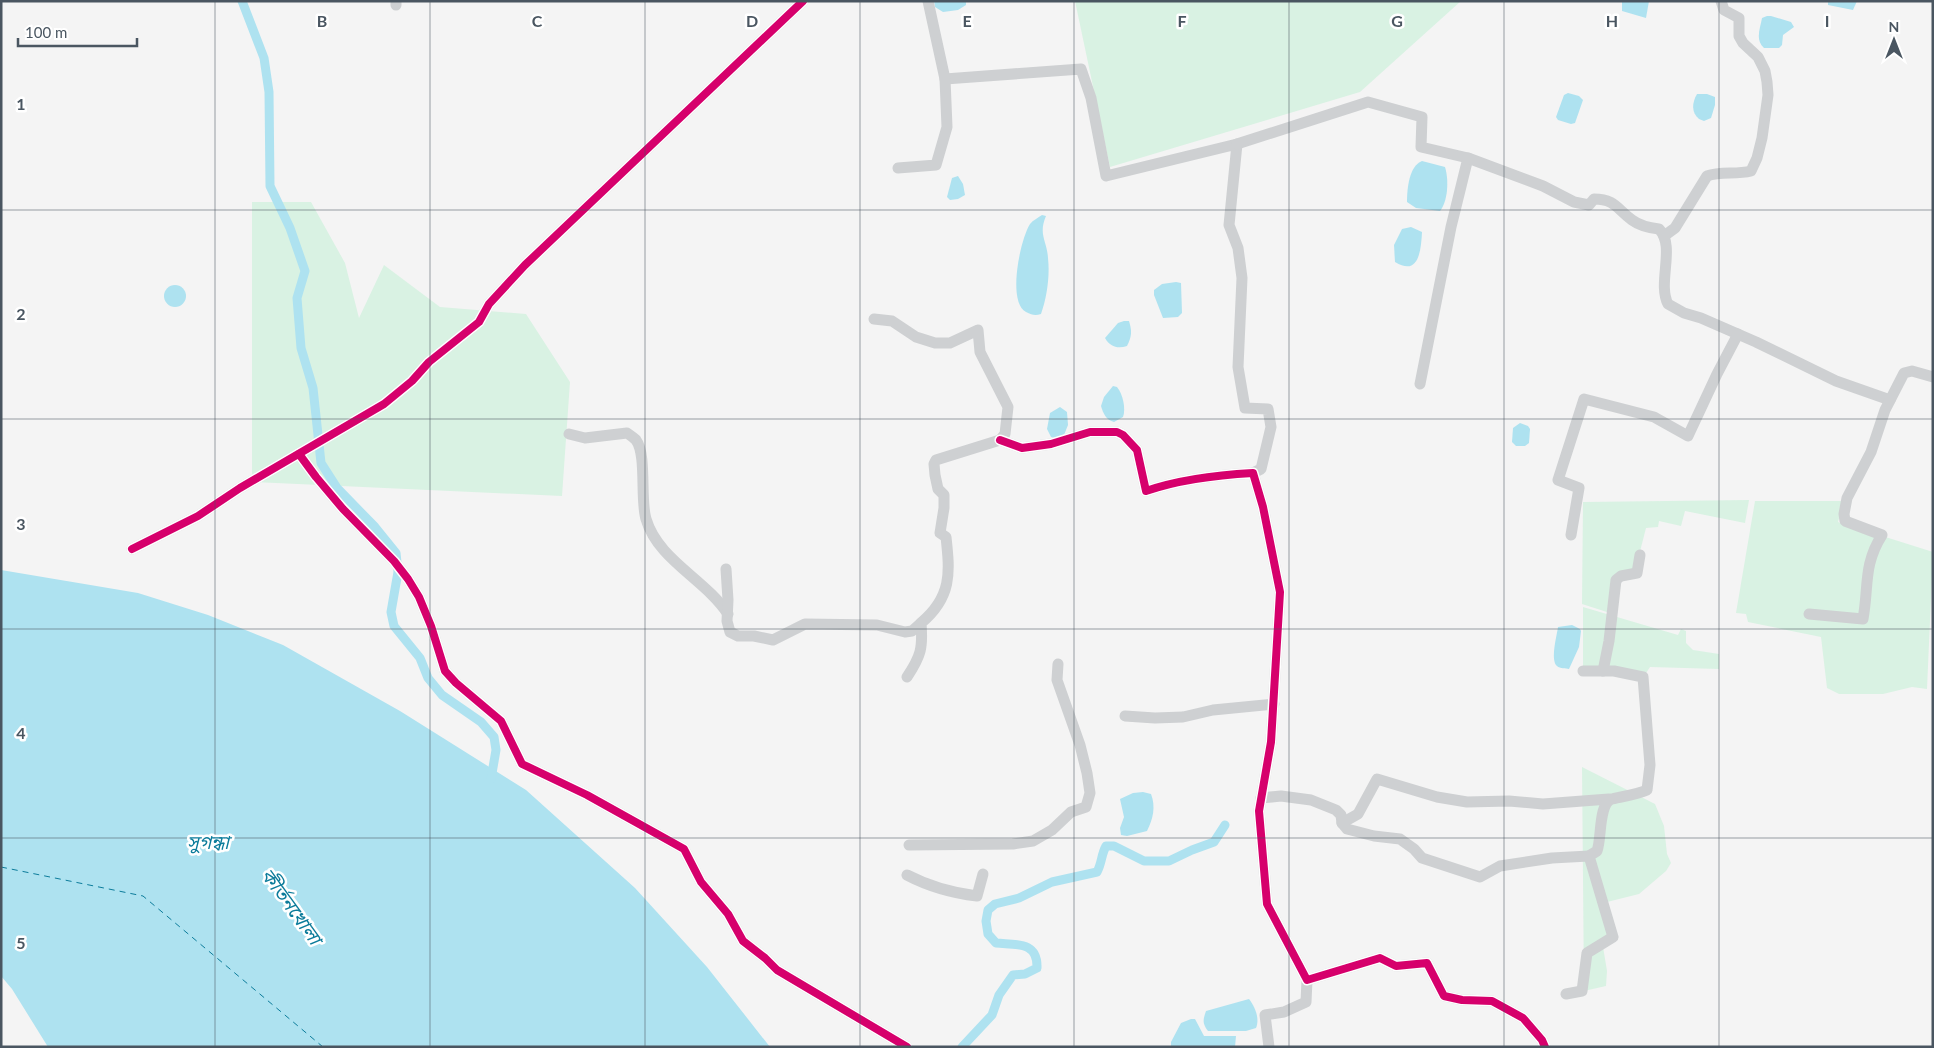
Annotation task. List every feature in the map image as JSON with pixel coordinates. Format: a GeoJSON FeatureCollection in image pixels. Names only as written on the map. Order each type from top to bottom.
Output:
{"type":"FeatureCollection","features":[{"type":"Feature","properties":{"kind":"street"},"geometry":{"type":"LineString","coordinates":[[132,549],[198,516],[240,488],[384,404],[412,381],[429,362],[479,322],[489,304],[525,265],[802,1]]}},
{"type":"Feature","properties":{"kind":"street"},"geometry":{"type":"LineString","coordinates":[[898,168],[936,165],[947,127],[945,79],[928,1]]}},
{"type":"Feature","properties":{"kind":"street"},"geometry":{"type":"LineString","coordinates":[[1664,236],[1675,228],[1707,176],[1716,173],[1742,174],[1750,171],[1757,158],[1768,96],[1766,76],[1758,57],[1743,43],[1739,36],[1739,18],[1724,10],[1721,1]]}},
{"type":"Feature","properties":{"kind":"street"},"geometry":{"type":"LineString","coordinates":[[945,79],[1081,69],[1091,98],[1106,176],[1237,144],[1368,102],[1422,116],[1421,147],[1468,158],[1543,186],[1574,202],[1589,205],[1594,199],[1603,199],[1614,203],[1633,222],[1648,228],[1659,229],[1664,236],[1666,244],[1663,292],[1668,304],[1684,313],[1701,318],[1738,334],[1836,381],[1890,400]]}},
{"type":"Feature","properties":{"kind":"street"},"geometry":{"type":"LineString","coordinates":[[1000,440],[1022,448],[1050,444],[1090,432],[1117,432],[1123,435],[1137,450],[1146,491],[1166,484],[1208,475],[1254,473],[1261,469],[1271,427],[1268,409],[1245,408],[1238,367],[1242,278],[1238,248],[1229,225],[1237,144]]}},
{"type":"Feature","properties":{"kind":"street"},"geometry":{"type":"LineString","coordinates":[[1420,384],[1451,227],[1468,158]]}},
{"type":"Feature","properties":{"kind":"street"},"geometry":{"type":"LineString","coordinates":[[726,569],[730,632],[738,636],[754,636],[773,640],[805,624],[877,625],[905,632],[912,631],[934,612],[946,589],[950,569],[946,537],[940,533],[944,495],[938,489],[934,464],[936,460],[955,453],[1000,440],[1006,434],[1008,407],[980,352],[978,330],[950,343],[935,343],[916,337],[892,321],[874,319]]}},
{"type":"Feature","properties":{"kind":"street"},"geometry":{"type":"LineString","coordinates":[[1571,536],[1579,488],[1558,480],[1584,399],[1654,417],[1688,436],[1738,334]]}},
{"type":"Feature","properties":{"kind":"street"},"geometry":{"type":"LineString","coordinates":[[1809,614],[1863,619],[1867,597],[1869,561],[1882,535],[1845,521],[1844,514],[1847,498],[1871,452],[1885,410],[1904,373],[1912,371],[1933,377]]}},
{"type":"Feature","properties":{"kind":"street"},"geometry":{"type":"LineString","coordinates":[[569,434],[585,438],[614,433],[627,433],[637,441],[641,458],[646,518],[652,535],[673,560],[711,593],[728,614]]}},
{"type":"Feature","properties":{"kind":"street"},"geometry":{"type":"LineString","coordinates":[[299,454],[343,509],[394,561],[408,579],[419,597],[431,626],[445,671],[500,721],[522,764],[587,796],[684,849],[701,882],[728,914],[743,941],[777,970],[907,1047]]}},
{"type":"Feature","properties":{"kind":"street"},"geometry":{"type":"LineString","coordinates":[[1254,473],[1263,507],[1280,592],[1271,742],[1258,811],[1260,838],[1267,904],[1307,980],[1306,1002],[1284,1012],[1265,1015],[1269,1047]]}},
{"type":"Feature","properties":{"kind":"street"},"geometry":{"type":"LineString","coordinates":[[1602,671],[1609,641],[1616,580],[1621,576],[1638,573],[1640,555]]}},
{"type":"Feature","properties":{"kind":"street"},"geometry":{"type":"LineString","coordinates":[[907,677],[918,660],[922,642],[921,623]]}},
{"type":"Feature","properties":{"kind":"street"},"geometry":{"type":"LineString","coordinates":[[909,845],[1013,844],[1033,841],[1052,830],[1071,812],[1086,807],[1090,794],[1087,773],[1080,745],[1057,680],[1058,664]]}},
{"type":"Feature","properties":{"kind":"street"},"geometry":{"type":"LineString","coordinates":[[1342,823],[1358,814],[1377,779],[1437,797],[1467,802],[1509,801],[1543,804],[1609,799],[1638,794],[1647,790],[1650,765],[1644,677],[1614,671],[1584,671]]}},
{"type":"Feature","properties":{"kind":"street"},"geometry":{"type":"LineString","coordinates":[[1125,716],[1183,717],[1213,710],[1274,704]]}},
{"type":"Feature","properties":{"kind":"street"},"geometry":{"type":"LineString","coordinates":[[1261,798],[1281,796],[1311,800],[1336,810],[1341,815],[1342,823],[1347,829],[1374,836],[1400,839],[1414,849],[1422,858],[1480,877],[1500,866],[1552,858],[1589,856],[1597,851],[1600,844],[1602,813],[1609,799]]}},
{"type":"Feature","properties":{"kind":"street"},"geometry":{"type":"LineString","coordinates":[[1566,994],[1582,991],[1587,953],[1613,937],[1589,856]]}},
{"type":"Feature","properties":{"kind":"street"},"geometry":{"type":"LineString","coordinates":[[907,875],[927,885],[957,894],[977,896],[983,874]]}},
{"type":"Feature","properties":{"kind":"street"},"geometry":{"type":"LineString","coordinates":[[1307,980],[1380,958],[1396,966],[1427,963],[1444,996],[1462,1000],[1492,1001],[1523,1018],[1542,1040],[1545,1047]]}},
{"type":"Feature","properties":{"kind":"green space"},"geometry":{"type":"Polygon","coordinates":[[[1075,1],[1461,1],[1360,92],[1110,167],[1075,1]]]}},
{"type":"Feature","properties":{"kind":"green space"},"geometry":{"type":"Polygon","coordinates":[[[252,202],[311,202],[345,263],[359,318],[384,265],[440,307],[526,314],[570,382],[562,496],[252,482],[252,202]]]}},
{"type":"Feature","properties":{"kind":"green space"},"geometry":{"type":"Polygon","coordinates":[[[1749,500],[1745,523],[1685,511],[1681,526],[1659,521],[1658,527],[1646,528],[1635,571],[1620,573],[1610,613],[1582,604],[1583,502],[1749,500]]]}},
{"type":"Feature","properties":{"kind":"green space"},"geometry":{"type":"Polygon","coordinates":[[[1755,501],[1844,501],[1838,522],[1933,552],[1927,689],[1912,687],[1883,694],[1839,694],[1827,688],[1821,637],[1748,622],[1746,614],[1736,613],[1755,501]]]}},
{"type":"Feature","properties":{"kind":"green space"},"geometry":{"type":"Polygon","coordinates":[[[1583,607],[1678,635],[1681,629],[1686,631],[1686,643],[1693,650],[1719,654],[1719,669],[1650,667],[1644,676],[1583,669],[1583,607]]]}},
{"type":"Feature","properties":{"kind":"green space"},"geometry":{"type":"Polygon","coordinates":[[[1582,767],[1655,804],[1664,826],[1667,854],[1671,863],[1666,871],[1639,894],[1607,902],[1617,938],[1603,947],[1607,971],[1606,986],[1584,991],[1582,767]]]}},
{"type":"Feature","properties":{"kind":"water"},"geometry":{"type":"Polygon","coordinates":[[[934,1],[966,1],[966,5],[958,10],[943,12],[935,7],[934,1]]]}},
{"type":"Feature","properties":{"kind":"water"},"geometry":{"type":"Polygon","coordinates":[[[1622,1],[1649,1],[1646,18],[1622,11],[1622,1]]]}},
{"type":"Feature","properties":{"kind":"water"},"geometry":{"type":"Polygon","coordinates":[[[1828,1],[1857,1],[1853,10],[1828,5],[1828,1]]]}},
{"type":"Feature","properties":{"kind":"water"},"geometry":{"type":"Polygon","coordinates":[[[1767,16],[1791,22],[1794,27],[1783,35],[1782,45],[1779,48],[1764,48],[1761,45],[1759,34],[1762,18],[1767,16]]]}},
{"type":"Feature","properties":{"kind":"water"},"geometry":{"type":"Polygon","coordinates":[[[1568,93],[1579,96],[1583,100],[1575,123],[1571,124],[1558,120],[1556,117],[1564,95],[1568,93]]]}},
{"type":"Feature","properties":{"kind":"water"},"geometry":{"type":"Polygon","coordinates":[[[1697,94],[1707,94],[1715,97],[1711,118],[1704,121],[1696,116],[1694,110],[1693,104],[1697,94]]]}},
{"type":"Feature","properties":{"kind":"water"},"geometry":{"type":"Polygon","coordinates":[[[1422,161],[1445,167],[1447,190],[1445,202],[1440,211],[1416,208],[1407,202],[1408,185],[1412,173],[1414,168],[1422,161]]]}},
{"type":"Feature","properties":{"kind":"water"},"geometry":{"type":"Polygon","coordinates":[[[958,176],[963,184],[965,195],[958,199],[950,200],[947,197],[952,178],[958,176]]]}},
{"type":"Feature","properties":{"kind":"water"},"geometry":{"type":"Polygon","coordinates":[[[1042,215],[1046,216],[1043,233],[1049,265],[1046,294],[1041,314],[1035,315],[1026,312],[1020,306],[1016,284],[1019,256],[1026,232],[1030,224],[1042,215]]]}},
{"type":"Feature","properties":{"kind":"water"},"geometry":{"type":"Polygon","coordinates":[[[1411,227],[1422,232],[1421,246],[1414,264],[1403,266],[1395,262],[1394,245],[1402,229],[1411,227]]]}},
{"type":"Feature","properties":{"kind":"water"},"geometry":{"type":"Polygon","coordinates":[[[1181,283],[1182,313],[1178,317],[1163,318],[1154,295],[1154,290],[1162,284],[1181,283]]]}},
{"type":"Feature","properties":{"kind":"water"},"geometry":{"type":"Polygon","coordinates":[[[171,285],[179,285],[186,292],[186,300],[179,307],[171,307],[164,300],[164,292],[171,285]]]}},
{"type":"Feature","properties":{"kind":"water"},"geometry":{"type":"Polygon","coordinates":[[[1129,321],[1130,339],[1127,346],[1114,346],[1105,338],[1118,323],[1129,321]]]}},
{"type":"Feature","properties":{"kind":"water"},"geometry":{"type":"Polygon","coordinates":[[[1113,386],[1117,387],[1121,394],[1124,410],[1123,417],[1114,422],[1107,418],[1101,406],[1104,397],[1113,386]]]}},
{"type":"Feature","properties":{"kind":"water"},"geometry":{"type":"Polygon","coordinates":[[[1060,407],[1067,412],[1068,425],[1064,435],[1054,438],[1051,437],[1047,429],[1050,413],[1060,407]]]}},
{"type":"Feature","properties":{"kind":"water"},"geometry":{"type":"Polygon","coordinates":[[[1520,423],[1528,426],[1530,429],[1529,443],[1525,446],[1516,446],[1512,442],[1513,428],[1520,423]]]}},
{"type":"Feature","properties":{"kind":"water","name":"সুগন্ধা"},"geometry":{"type":"Polygon","coordinates":[[[1,570],[138,593],[208,615],[283,645],[400,711],[526,790],[635,888],[707,967],[770,1047],[48,1047],[12,989],[1,976],[1,570]]]}},
{"type":"Feature","properties":{"kind":"water"},"geometry":{"type":"Polygon","coordinates":[[[1572,625],[1581,631],[1579,647],[1569,669],[1560,668],[1555,663],[1554,658],[1558,627],[1572,625]]]}},
{"type":"Feature","properties":{"kind":"water"},"geometry":{"type":"Polygon","coordinates":[[[1143,792],[1151,794],[1154,808],[1147,831],[1127,836],[1121,835],[1120,828],[1124,817],[1120,799],[1133,793],[1143,792]]]}},
{"type":"Feature","properties":{"kind":"water"},"geometry":{"type":"Polygon","coordinates":[[[1249,999],[1256,1013],[1256,1028],[1246,1031],[1208,1031],[1204,1021],[1206,1011],[1249,999]]]}},
{"type":"Feature","properties":{"kind":"water"},"geometry":{"type":"Polygon","coordinates":[[[1195,1019],[1204,1036],[1236,1036],[1235,1047],[1171,1047],[1171,1042],[1181,1023],[1195,1019]]]}},
{"type":"Feature","properties":{"kind":"waterway"},"geometry":{"type":"LineString","coordinates":[[242,1],[264,58],[269,92],[270,186],[290,228],[305,271],[297,298],[301,348],[313,388],[321,463],[337,488],[375,527],[396,553],[398,572],[391,612],[394,626],[420,658],[428,678],[442,695],[481,722],[494,737],[496,750],[491,779]]}},
{"type":"Feature","properties":{"kind":"waterway"},"geometry":{"type":"LineString","coordinates":[[962,1047],[992,1015],[999,995],[1013,975],[1025,974],[1037,968],[1034,953],[1030,949],[1024,946],[996,943],[988,934],[986,921],[988,910],[995,904],[1019,898],[1052,882],[1097,872],[1106,846],[1114,846],[1144,861],[1169,861],[1214,842],[1225,825]]}},
{"type":"Feature","properties":{"kind":"ferry route"},"geometry":{"type":"LineString","coordinates":[[1,867],[143,896],[323,1047]]}},
{"type":"Feature","properties":{"kind":"cycle path"},"geometry":{"type":"LineString","coordinates":[[132,549],[198,516],[240,488],[384,404],[412,381],[429,362],[479,322],[489,304],[525,265],[803,1]]}},
{"type":"Feature","properties":{"kind":"cycle path"},"geometry":{"type":"LineString","coordinates":[[1000,440],[1022,448],[1051,444],[1090,432],[1117,432],[1123,435],[1137,450],[1146,491],[1172,483],[1199,478],[1253,473],[1263,507],[1280,592],[1271,742],[1259,811],[1267,904],[1307,980],[1380,958],[1396,966],[1427,963],[1444,996],[1462,1000],[1492,1001],[1523,1018],[1542,1040],[1545,1047]]}},
{"type":"Feature","properties":{"kind":"cycle path"},"geometry":{"type":"LineString","coordinates":[[299,454],[343,509],[394,561],[408,579],[419,597],[431,626],[445,671],[456,683],[501,721],[522,764],[587,795],[684,849],[701,882],[728,914],[743,941],[777,970],[907,1047]]}},
{"type":"Feature","properties":{"kind":"water label","name":"কীর্তনখোলা"},"geometry":{"type":"Point","coordinates":[292,906]}}]}
